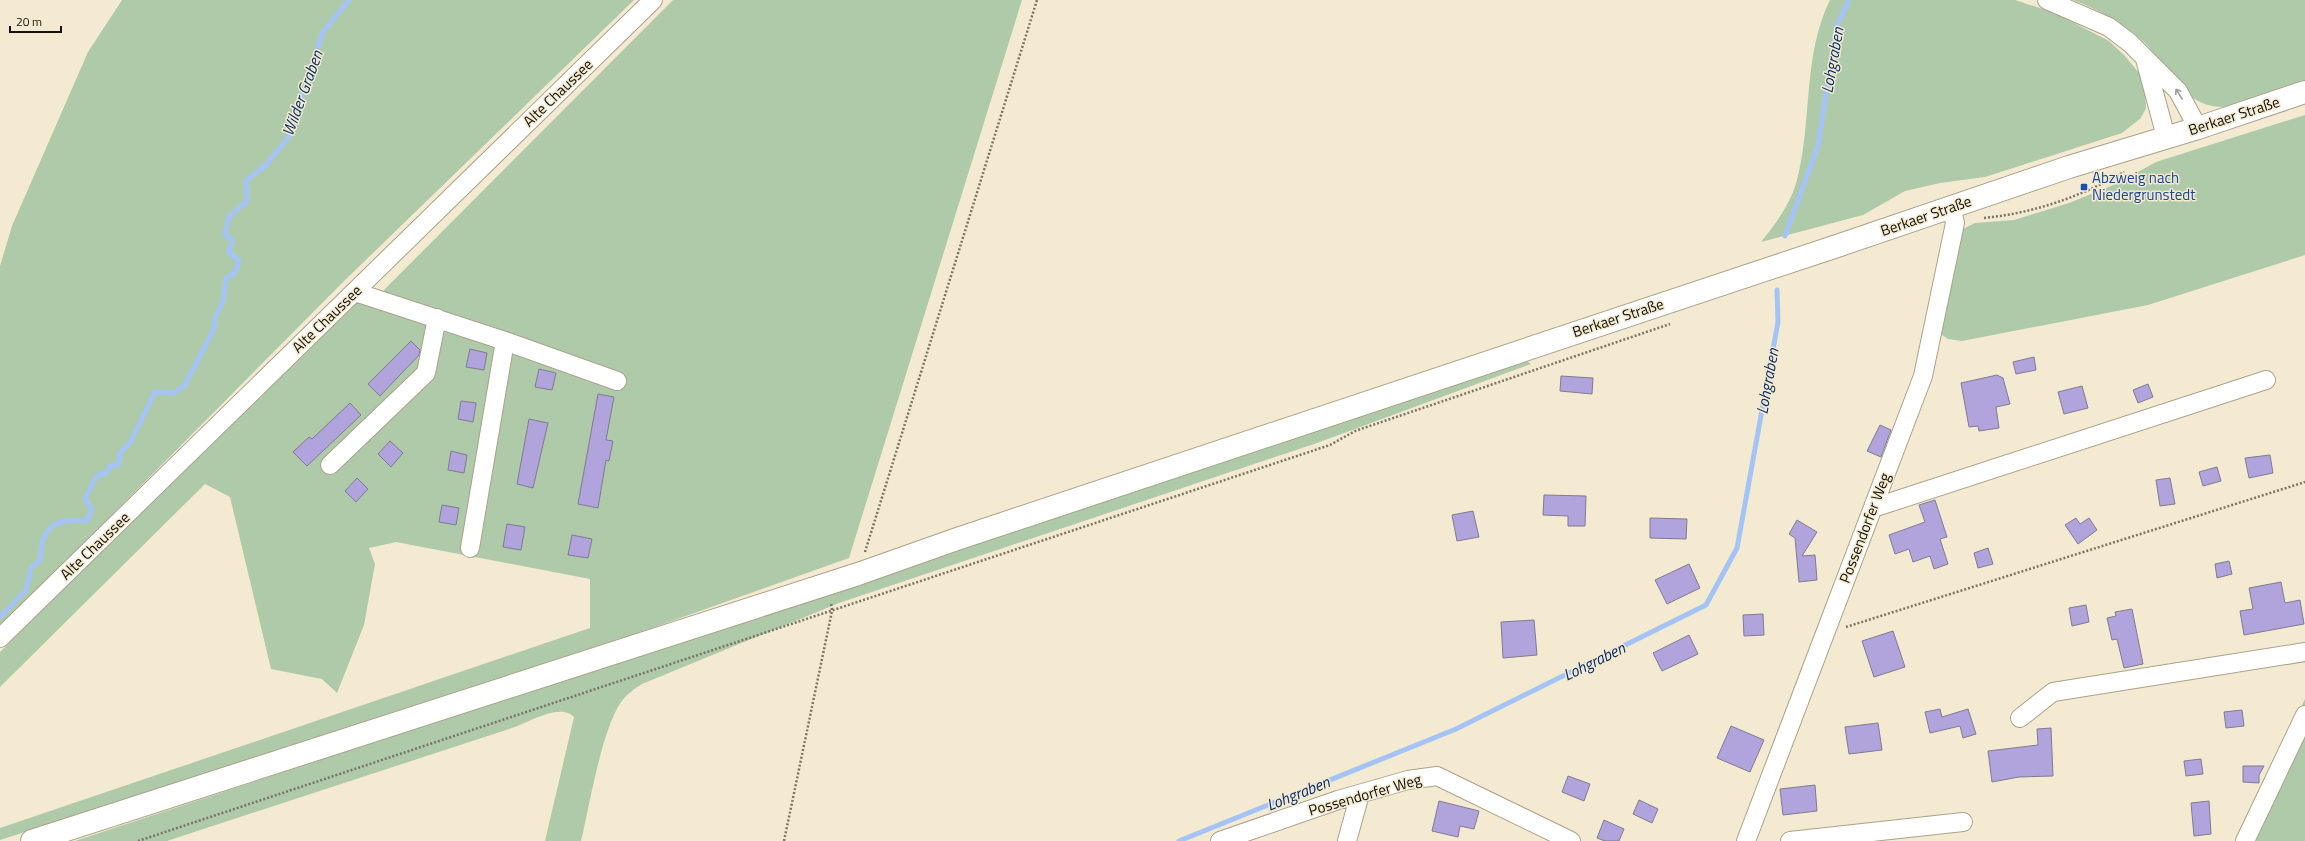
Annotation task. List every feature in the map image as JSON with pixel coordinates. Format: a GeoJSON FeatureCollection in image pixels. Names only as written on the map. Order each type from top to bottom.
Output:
{"type":"FeatureCollection","features":[{"type":"Feature","properties":{"kind":"main road","name":"Berkaer Straße"},"geometry":{"type":"LineString","coordinates":[[32,841],[858,574],[956,538],[1547,342],[1953,215],[2081,163],[2198,128],[2305,92]]}},
{"type":"Feature","properties":{"kind":"street","name":"Alte Chaussee"},"geometry":{"type":"LineString","coordinates":[[0,638],[653,0]]}},
{"type":"Feature","properties":{"kind":"street"},"geometry":{"type":"LineString","coordinates":[[2047,0],[2109,27],[2130,43],[2178,91],[2198,128]]}},
{"type":"Feature","properties":{"kind":"street"},"geometry":{"type":"LineString","coordinates":[[2145,59],[2166,138]]}},
{"type":"Feature","properties":{"kind":"street","name":"Possendorfer Weg"},"geometry":{"type":"LineString","coordinates":[[1746,841],[1923,376],[1953,215]]}},
{"type":"Feature","properties":{"kind":"street"},"geometry":{"type":"LineString","coordinates":[[355,292],[505,341],[617,381]]}},
{"type":"Feature","properties":{"kind":"street"},"geometry":{"type":"LineString","coordinates":[[330,465],[426,373],[437,318]]}},
{"type":"Feature","properties":{"kind":"street"},"geometry":{"type":"LineString","coordinates":[[470,548],[505,341]]}},
{"type":"Feature","properties":{"kind":"street"},"geometry":{"type":"LineString","coordinates":[[1873,508],[2266,380]]}},
{"type":"Feature","properties":{"kind":"street"},"geometry":{"type":"LineString","coordinates":[[2020,718],[2054,692],[2305,652]]}},
{"type":"Feature","properties":{"kind":"street"},"geometry":{"type":"LineString","coordinates":[[2245,841],[2305,715]]}},
{"type":"Feature","properties":{"kind":"street","name":"Possendorfer Weg"},"geometry":{"type":"LineString","coordinates":[[1220,841],[1360,794],[1408,780],[1437,776],[1571,841]]}},
{"type":"Feature","properties":{"kind":"street"},"geometry":{"type":"LineString","coordinates":[[1348,841],[1360,794]]}},
{"type":"Feature","properties":{"kind":"street"},"geometry":{"type":"LineString","coordinates":[[1790,841],[1963,822]]}},
{"type":"Feature","properties":{"kind":"path"},"geometry":{"type":"LineString","coordinates":[[858,574],[1036,0]]}},
{"type":"Feature","properties":{"kind":"path"},"geometry":{"type":"LineString","coordinates":[[1953,215],[2014,214],[2042,207],[2084,193],[2130,168]]}},
{"type":"Feature","properties":{"kind":"path"},"geometry":{"type":"LineString","coordinates":[[138,841],[1330,445],[1355,431],[1672,323]]}},
{"type":"Feature","properties":{"kind":"path"},"geometry":{"type":"LineString","coordinates":[[1825,634],[2305,482]]}},
{"type":"Feature","properties":{"kind":"path"},"geometry":{"type":"LineString","coordinates":[[784,841],[832,611],[827,583]]}},
{"type":"Feature","properties":{"kind":"green space"},"geometry":{"type":"Polygon","coordinates":[[[122,0],[634,0],[341,284],[0,628],[0,266],[12,226],[88,52],[122,0]]]}},
{"type":"Feature","properties":{"kind":"green space"},"geometry":{"type":"Polygon","coordinates":[[[673,0],[1022,0],[849,558],[593,649],[0,840],[0,828],[590,628],[590,579],[396,542],[369,548],[375,564],[364,625],[337,693],[322,679],[271,669],[230,497],[205,484],[0,687],[0,652],[359,296],[380,294],[673,0]]]}},
{"type":"Feature","properties":{"kind":"green space"},"geometry":{"type":"Polygon","coordinates":[[[1830,0],[2015,0],[2055,13],[2109,41],[2125,56],[2139,73],[2145,92],[2146,108],[2141,118],[2122,133],[1985,177],[1940,183],[1905,191],[1863,215],[1761,242],[1773,227],[1788,203],[1798,176],[1816,42],[1821,21],[1830,0]]]}},
{"type":"Feature","properties":{"kind":"green space"},"geometry":{"type":"Polygon","coordinates":[[[2073,0],[2305,0],[2305,82],[2239,104],[2221,107],[2207,105],[2195,100],[2185,92],[2152,50],[2135,34],[2110,17],[2073,0]]]}},
{"type":"Feature","properties":{"kind":"green space"},"geometry":{"type":"Polygon","coordinates":[[[2305,115],[2305,255],[2148,305],[1962,341],[1948,339],[1942,335],[1941,325],[1963,229],[1975,223],[2014,220],[2069,203],[2116,184],[2156,162],[2305,115]]]}},
{"type":"Feature","properties":{"kind":"green space"},"geometry":{"type":"Polygon","coordinates":[[[1527,361],[1531,364],[1317,443],[839,603],[642,684],[621,702],[614,715],[602,749],[581,841],[545,841],[574,717],[568,713],[553,712],[515,727],[167,841],[75,841],[1527,361]]]}},
{"type":"Feature","properties":{"kind":"green space"},"geometry":{"type":"Polygon","coordinates":[[[2305,699],[2305,841],[2236,841],[2305,699]]]}},
{"type":"Feature","properties":{"kind":"building"},"geometry":{"type":"Polygon","coordinates":[[[411,341],[420,350],[419,355],[380,396],[368,384],[411,341]]]}},
{"type":"Feature","properties":{"kind":"building"},"geometry":{"type":"Polygon","coordinates":[[[470,349],[487,353],[484,370],[466,367],[470,349]]]}},
{"type":"Feature","properties":{"kind":"building"},"geometry":{"type":"Polygon","coordinates":[[[2034,357],[2036,370],[2016,374],[2013,362],[2034,357]]]}},
{"type":"Feature","properties":{"kind":"building"},"geometry":{"type":"Polygon","coordinates":[[[539,369],[556,373],[552,390],[535,387],[539,369]]]}},
{"type":"Feature","properties":{"kind":"building"},"geometry":{"type":"Polygon","coordinates":[[[1997,375],[2003,378],[2010,404],[1996,407],[1999,428],[1979,431],[1978,426],[1969,427],[1961,383],[1997,375]]]}},
{"type":"Feature","properties":{"kind":"building"},"geometry":{"type":"Polygon","coordinates":[[[1561,376],[1593,378],[1592,394],[1560,391],[1561,376]]]}},
{"type":"Feature","properties":{"kind":"building"},"geometry":{"type":"Polygon","coordinates":[[[2148,384],[2153,397],[2138,403],[2133,390],[2148,384]]]}},
{"type":"Feature","properties":{"kind":"building"},"geometry":{"type":"Polygon","coordinates":[[[2082,386],[2088,408],[2064,414],[2058,392],[2082,386]]]}},
{"type":"Feature","properties":{"kind":"building"},"geometry":{"type":"Polygon","coordinates":[[[598,394],[614,397],[606,440],[613,441],[609,461],[606,460],[598,508],[578,504],[598,394]]]}},
{"type":"Feature","properties":{"kind":"building"},"geometry":{"type":"Polygon","coordinates":[[[461,401],[476,403],[473,422],[458,419],[461,401]]]}},
{"type":"Feature","properties":{"kind":"building"},"geometry":{"type":"Polygon","coordinates":[[[350,403],[361,415],[307,466],[293,452],[309,437],[312,439],[350,403]]]}},
{"type":"Feature","properties":{"kind":"building"},"geometry":{"type":"Polygon","coordinates":[[[529,419],[548,423],[533,488],[517,484],[529,419]]]}},
{"type":"Feature","properties":{"kind":"building"},"geometry":{"type":"Polygon","coordinates":[[[1880,425],[1891,430],[1881,457],[1867,451],[1880,425]]]}},
{"type":"Feature","properties":{"kind":"building"},"geometry":{"type":"Polygon","coordinates":[[[390,441],[403,453],[391,467],[378,454],[390,441]]]}},
{"type":"Feature","properties":{"kind":"building"},"geometry":{"type":"Polygon","coordinates":[[[451,451],[467,455],[464,473],[448,470],[451,451]]]}},
{"type":"Feature","properties":{"kind":"building"},"geometry":{"type":"Polygon","coordinates":[[[2270,455],[2273,473],[2249,478],[2245,458],[2270,455]]]}},
{"type":"Feature","properties":{"kind":"building"},"geometry":{"type":"Polygon","coordinates":[[[2217,467],[2221,481],[2203,486],[2199,472],[2217,467]]]}},
{"type":"Feature","properties":{"kind":"building"},"geometry":{"type":"Polygon","coordinates":[[[357,478],[368,489],[356,502],[345,491],[357,478]]]}},
{"type":"Feature","properties":{"kind":"building"},"geometry":{"type":"Polygon","coordinates":[[[2170,478],[2175,504],[2160,506],[2156,480],[2170,478]]]}},
{"type":"Feature","properties":{"kind":"building"},"geometry":{"type":"Polygon","coordinates":[[[1544,495],[1586,496],[1585,526],[1568,526],[1568,516],[1543,515],[1544,495]]]}},
{"type":"Feature","properties":{"kind":"building"},"geometry":{"type":"Polygon","coordinates":[[[1935,500],[1947,537],[1940,539],[1948,564],[1934,569],[1930,556],[1913,562],[1909,549],[1895,554],[1889,535],[1925,522],[1919,505],[1935,500]]]}},
{"type":"Feature","properties":{"kind":"building"},"geometry":{"type":"Polygon","coordinates":[[[442,505],[459,508],[456,525],[439,522],[442,505]]]}},
{"type":"Feature","properties":{"kind":"building"},"geometry":{"type":"Polygon","coordinates":[[[1473,511],[1479,537],[1457,541],[1452,515],[1473,511]]]}},
{"type":"Feature","properties":{"kind":"building"},"geometry":{"type":"Polygon","coordinates":[[[1650,518],[1687,519],[1686,539],[1650,538],[1650,518]]]}},
{"type":"Feature","properties":{"kind":"building"},"geometry":{"type":"Polygon","coordinates":[[[2076,518],[2080,524],[2089,518],[2097,530],[2078,544],[2065,525],[2076,518]]]}},
{"type":"Feature","properties":{"kind":"building"},"geometry":{"type":"Polygon","coordinates":[[[1797,520],[1817,532],[1802,556],[1815,555],[1817,580],[1799,582],[1795,538],[1789,534],[1797,520]]]}},
{"type":"Feature","properties":{"kind":"building"},"geometry":{"type":"Polygon","coordinates":[[[507,524],[525,527],[521,550],[503,547],[507,524]]]}},
{"type":"Feature","properties":{"kind":"building"},"geometry":{"type":"Polygon","coordinates":[[[572,535],[592,539],[588,558],[568,555],[572,535]]]}},
{"type":"Feature","properties":{"kind":"building"},"geometry":{"type":"Polygon","coordinates":[[[1988,548],[1993,564],[1978,568],[1974,553],[1988,548]]]}},
{"type":"Feature","properties":{"kind":"building"},"geometry":{"type":"Polygon","coordinates":[[[2229,561],[2232,574],[2217,578],[2215,564],[2229,561]]]}},
{"type":"Feature","properties":{"kind":"building"},"geometry":{"type":"Polygon","coordinates":[[[1689,564],[1700,588],[1667,604],[1655,580],[1689,564]]]}},
{"type":"Feature","properties":{"kind":"building"},"geometry":{"type":"Polygon","coordinates":[[[2281,582],[2285,603],[2300,600],[2304,624],[2244,635],[2240,611],[2253,609],[2249,588],[2281,582]]]}},
{"type":"Feature","properties":{"kind":"building"},"geometry":{"type":"Polygon","coordinates":[[[2086,605],[2089,622],[2072,626],[2069,608],[2086,605]]]}},
{"type":"Feature","properties":{"kind":"building"},"geometry":{"type":"Polygon","coordinates":[[[2132,609],[2143,664],[2124,668],[2117,639],[2112,640],[2107,618],[2116,616],[2115,612],[2132,609]]]}},
{"type":"Feature","properties":{"kind":"building"},"geometry":{"type":"Polygon","coordinates":[[[1763,614],[1764,635],[1744,636],[1743,615],[1763,614]]]}},
{"type":"Feature","properties":{"kind":"building"},"geometry":{"type":"Polygon","coordinates":[[[1534,620],[1537,655],[1503,658],[1501,622],[1534,620]]]}},
{"type":"Feature","properties":{"kind":"building"},"geometry":{"type":"Polygon","coordinates":[[[1893,631],[1905,667],[1874,677],[1862,641],[1893,631]]]}},
{"type":"Feature","properties":{"kind":"building"},"geometry":{"type":"Polygon","coordinates":[[[1689,635],[1698,654],[1662,671],[1653,653],[1689,635]]]}},
{"type":"Feature","properties":{"kind":"building"},"geometry":{"type":"Polygon","coordinates":[[[1940,709],[1942,717],[1968,709],[1976,734],[1963,738],[1960,726],[1930,733],[1925,712],[1940,709]]]}},
{"type":"Feature","properties":{"kind":"building"},"geometry":{"type":"Polygon","coordinates":[[[2242,710],[2244,726],[2226,728],[2224,712],[2242,710]]]}},
{"type":"Feature","properties":{"kind":"building"},"geometry":{"type":"Polygon","coordinates":[[[1878,723],[1882,750],[1849,754],[1845,727],[1878,723]]]}},
{"type":"Feature","properties":{"kind":"building"},"geometry":{"type":"Polygon","coordinates":[[[1731,726],[1764,740],[1750,772],[1717,758],[1731,726]]]}},
{"type":"Feature","properties":{"kind":"building"},"geometry":{"type":"Polygon","coordinates":[[[2051,728],[2053,776],[2019,777],[1992,782],[1988,751],[2038,745],[2037,729],[2051,728]]]}},
{"type":"Feature","properties":{"kind":"building"},"geometry":{"type":"Polygon","coordinates":[[[2201,759],[2203,774],[2186,776],[2184,761],[2201,759]]]}},
{"type":"Feature","properties":{"kind":"building"},"geometry":{"type":"Polygon","coordinates":[[[2243,766],[2264,766],[2259,775],[2259,783],[2243,782],[2243,766]]]}},
{"type":"Feature","properties":{"kind":"building"},"geometry":{"type":"Polygon","coordinates":[[[1568,776],[1590,784],[1584,801],[1562,792],[1568,776]]]}},
{"type":"Feature","properties":{"kind":"building"},"geometry":{"type":"Polygon","coordinates":[[[1815,785],[1817,811],[1783,815],[1780,789],[1815,785]]]}},
{"type":"Feature","properties":{"kind":"building"},"geometry":{"type":"Polygon","coordinates":[[[1639,800],[1658,809],[1652,823],[1633,814],[1639,800]]]}},
{"type":"Feature","properties":{"kind":"building"},"geometry":{"type":"Polygon","coordinates":[[[1439,801],[1479,811],[1474,829],[1460,826],[1458,837],[1432,831],[1439,801]]]}},
{"type":"Feature","properties":{"kind":"building"},"geometry":{"type":"Polygon","coordinates":[[[2209,801],[2211,834],[2194,836],[2191,803],[2209,801]]]}},
{"type":"Feature","properties":{"kind":"building"},"geometry":{"type":"Polygon","coordinates":[[[1604,820],[1624,829],[1619,841],[1605,841],[1597,838],[1604,820]]]}},
{"type":"Feature","properties":{"kind":"waterway","name":"Wilder Graben"},"geometry":{"type":"LineString","coordinates":[[0,617],[26,590],[31,568],[40,560],[43,539],[47,532],[58,523],[76,520],[87,521],[92,509],[85,499],[97,475],[105,474],[110,466],[118,465],[120,453],[130,443],[155,392],[174,393],[185,385],[214,329],[215,318],[223,301],[226,278],[235,273],[239,260],[229,253],[232,240],[225,234],[229,217],[247,201],[246,181],[266,165],[290,135],[323,32],[349,0]]}},
{"type":"Feature","properties":{"kind":"waterway","name":"Lohgraben"},"geometry":{"type":"LineString","coordinates":[[1785,236],[1818,146],[1836,28],[1849,0]]}},
{"type":"Feature","properties":{"kind":"waterway","name":"Lohgraben"},"geometry":{"type":"LineString","coordinates":[[1179,841],[1456,729],[1706,605],[1737,548],[1778,322],[1777,290]]}},
{"type":"Feature","properties":{"kind":"place","name":"Abzweig nach Niedergrunstedt"},"geometry":{"type":"Point","coordinates":[2084,187]}}]}
